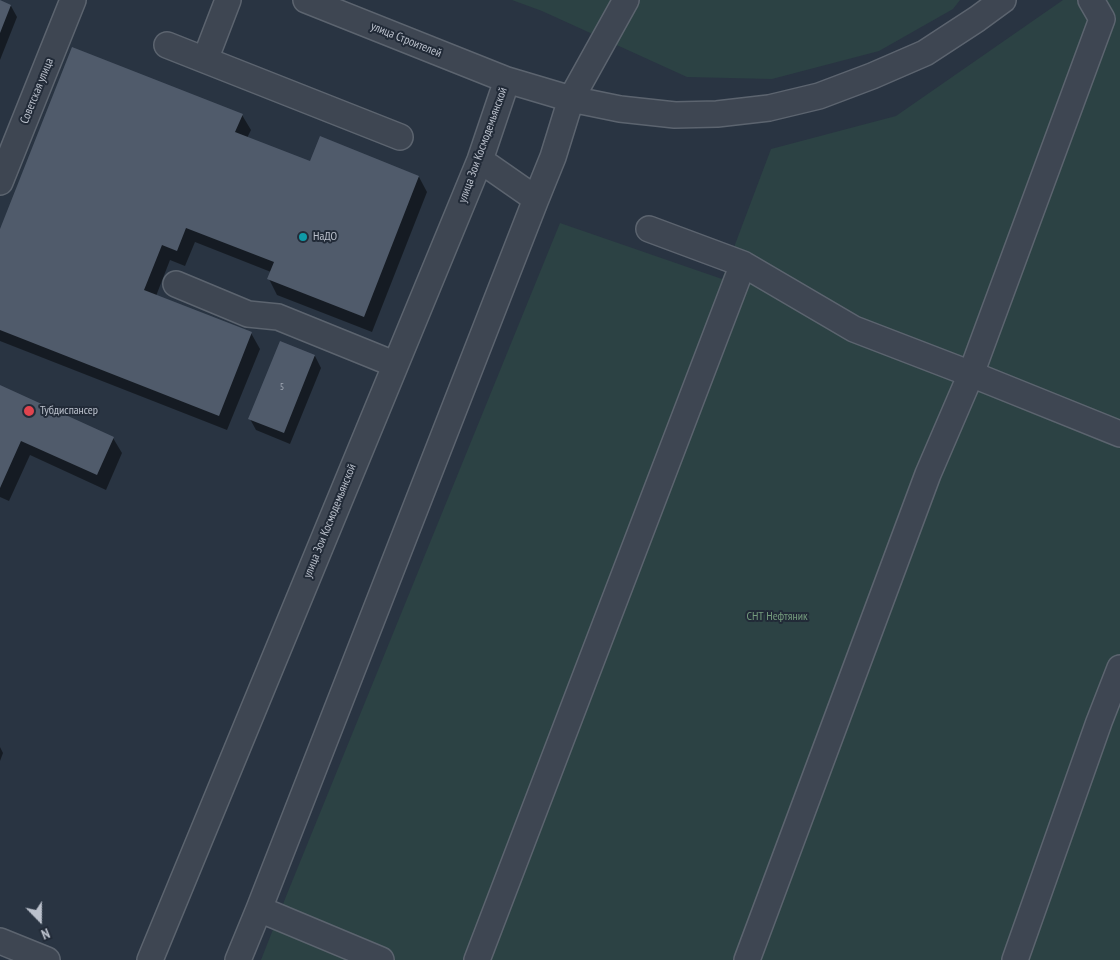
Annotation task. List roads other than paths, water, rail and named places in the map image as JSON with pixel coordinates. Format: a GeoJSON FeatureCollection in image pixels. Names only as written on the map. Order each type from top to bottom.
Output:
{"type":"FeatureCollection","features":[{"type":"Feature","properties":{"kind":"street","name":"Советская улица"},"geometry":{"type":"LineString","coordinates":[[0,182],[73,0]]}},
{"type":"Feature","properties":{"kind":"street"},"geometry":{"type":"LineString","coordinates":[[205,60],[228,0]]}},
{"type":"Feature","properties":{"kind":"street","name":"улица Строителей"},"geometry":{"type":"LineString","coordinates":[[306,0],[507,80],[571,99],[620,109],[675,115],[716,114],[769,108],[819,96],[925,53],[1003,0]]}},
{"type":"Feature","properties":{"kind":"street"},"geometry":{"type":"LineString","coordinates":[[238,960],[553,157],[571,99],[626,0]]}},
{"type":"Feature","properties":{"kind":"street"},"geometry":{"type":"LineString","coordinates":[[747,960],[928,474],[972,374],[1102,19],[1092,0]]}},
{"type":"Feature","properties":{"kind":"street"},"geometry":{"type":"LineString","coordinates":[[168,45],[400,137]]}},
{"type":"Feature","properties":{"kind":"street","name":"улица Зои Космодемьянской"},"geometry":{"type":"LineString","coordinates":[[150,960],[394,364],[480,160],[507,80]]}},
{"type":"Feature","properties":{"kind":"street"},"geometry":{"type":"LineString","coordinates":[[480,160],[536,199]]}},
{"type":"Feature","properties":{"kind":"street"},"geometry":{"type":"LineString","coordinates":[[649,229],[743,264],[854,329],[1120,434]]}},
{"type":"Feature","properties":{"kind":"street"},"geometry":{"type":"LineString","coordinates":[[476,960],[743,264]]}},
{"type":"Feature","properties":{"kind":"street"},"geometry":{"type":"LineString","coordinates":[[176,284],[248,314],[278,317],[394,364]]}},
{"type":"Feature","properties":{"kind":"street"},"geometry":{"type":"LineString","coordinates":[[1015,960],[1120,668]]}},
{"type":"Feature","properties":{"kind":"street"},"geometry":{"type":"LineString","coordinates":[[259,909],[381,960]]}},
{"type":"Feature","properties":{"kind":"street"},"geometry":{"type":"LineString","coordinates":[[0,941],[41,959]]}},
{"type":"Feature","properties":{"kind":"place","name":"НаДО"},"geometry":{"type":"Point","coordinates":[303,237]}},
{"type":"Feature","properties":{"kind":"place","name":"Тубдиспансер"},"geometry":{"type":"Point","coordinates":[29,411]}},
{"type":"Feature","properties":{"kind":"park label","name":"СНТ Нефтяник"},"geometry":{"type":"Point","coordinates":[777,617]}}]}
